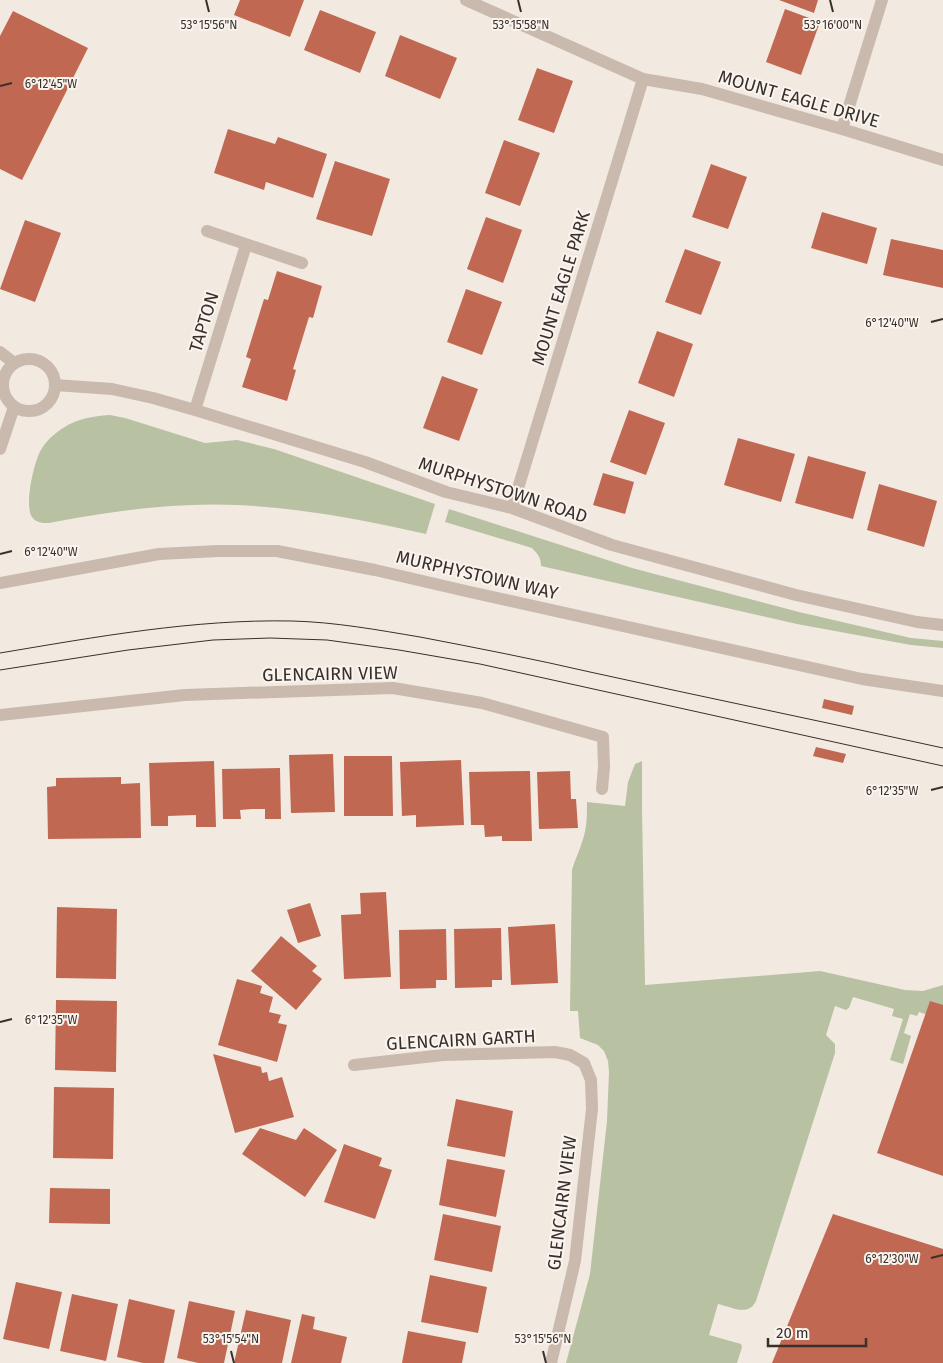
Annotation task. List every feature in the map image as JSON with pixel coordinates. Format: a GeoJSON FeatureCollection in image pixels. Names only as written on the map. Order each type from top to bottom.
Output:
{"type":"FeatureCollection","features":[{"type":"Feature","properties":{"kind":"street","name":"MOUNT EAGLE DRIVE"},"geometry":{"type":"LineString","coordinates":[[466,0],[643,79],[702,89],[943,160]]}},
{"type":"Feature","properties":{"kind":"street"},"geometry":{"type":"LineString","coordinates":[[842,129],[882,0]]}},
{"type":"Feature","properties":{"kind":"street","name":"MOUNT EAGLE PARK"},"geometry":{"type":"LineString","coordinates":[[512,508],[643,79]]}},
{"type":"Feature","properties":{"kind":"street"},"geometry":{"type":"LineString","coordinates":[[207,231],[302,264]]}},
{"type":"Feature","properties":{"kind":"street","name":"TAPTON"},"geometry":{"type":"LineString","coordinates":[[195,410],[246,246]]}},
{"type":"Feature","properties":{"kind":"street"},"geometry":{"type":"LineString","coordinates":[[0,352],[14,363]]}},
{"type":"Feature","properties":{"kind":"street"},"geometry":{"type":"LineString","coordinates":[[26,358],[35,359],[50,368],[54,376],[54,393],[44,406],[29,412],[21,410],[8,402],[2,388],[2,380],[5,372],[14,363],[17,360],[26,358]]}},
{"type":"Feature","properties":{"kind":"street","name":"MURPHYSTOWN ROAD"},"geometry":{"type":"LineString","coordinates":[[55,385],[112,389],[152,398],[365,462],[446,492],[512,508],[612,545],[796,596],[917,622],[943,625]]}},
{"type":"Feature","properties":{"kind":"street"},"geometry":{"type":"LineString","coordinates":[[0,449],[14,406]]}},
{"type":"Feature","properties":{"kind":"street","name":"MURPHYSTOWN WAY"},"geometry":{"type":"LineString","coordinates":[[0,583],[159,554],[277,551],[375,570],[862,679],[943,691]]}},
{"type":"Feature","properties":{"kind":"street","name":"GLENCAIRN VIEW"},"geometry":{"type":"LineString","coordinates":[[0,715],[185,695],[393,688],[482,704],[604,737],[602,789]]}},
{"type":"Feature","properties":{"kind":"street","name":"GLENCAIRN GARTH"},"geometry":{"type":"LineString","coordinates":[[354,1064],[443,1055],[555,1052],[570,1055]]}},
{"type":"Feature","properties":{"kind":"street","name":"GLENCAIRN VIEW"},"geometry":{"type":"LineString","coordinates":[[551,1363],[574,1261],[592,1109],[591,1080],[588,1072],[584,1064],[570,1055]]}},
{"type":"Feature","properties":{"kind":"green space"},"geometry":{"type":"Polygon","coordinates":[[[110,415],[205,443],[237,440],[274,449],[435,504],[426,534],[333,515],[286,509],[214,504],[119,511],[49,523],[42,523],[36,520],[32,517],[30,511],[29,494],[38,456],[44,445],[56,433],[75,422],[95,416],[110,415]]]}},
{"type":"Feature","properties":{"kind":"green space"},"geometry":{"type":"Polygon","coordinates":[[[449,509],[632,568],[799,612],[911,638],[943,641],[943,648],[911,645],[797,624],[541,566],[539,556],[532,548],[445,522],[449,509]]]}},
{"type":"Feature","properties":{"kind":"green space"},"geometry":{"type":"Polygon","coordinates":[[[642,761],[645,985],[820,971],[905,990],[923,991],[943,985],[943,1020],[919,1012],[917,1016],[910,1014],[904,1033],[911,1036],[903,1064],[890,1060],[903,1019],[892,1016],[894,1009],[853,997],[849,1008],[846,1010],[835,1006],[826,1035],[835,1044],[835,1053],[756,1301],[749,1309],[744,1310],[718,1304],[709,1335],[741,1344],[742,1347],[737,1363],[566,1363],[590,1274],[607,1121],[609,1072],[608,1061],[604,1051],[598,1045],[580,1038],[578,1011],[570,1011],[572,870],[585,830],[587,802],[625,806],[628,782],[635,764],[642,761]]]}},
{"type":"Feature","properties":{"kind":"building"},"geometry":{"type":"Polygon","coordinates":[[[240,0],[304,0],[290,37],[234,15],[240,0]]]}},
{"type":"Feature","properties":{"kind":"building"},"geometry":{"type":"Polygon","coordinates":[[[779,0],[818,0],[814,13],[779,0]]]}},
{"type":"Feature","properties":{"kind":"building"},"geometry":{"type":"Polygon","coordinates":[[[785,9],[820,22],[801,75],[766,62],[785,9]]]}},
{"type":"Feature","properties":{"kind":"building"},"geometry":{"type":"Polygon","coordinates":[[[320,10],[376,32],[360,73],[304,50],[320,10]]]}},
{"type":"Feature","properties":{"kind":"building"},"geometry":{"type":"Polygon","coordinates":[[[13,11],[88,48],[22,180],[0,169],[0,36],[13,11]]]}},
{"type":"Feature","properties":{"kind":"building"},"geometry":{"type":"Polygon","coordinates":[[[400,35],[457,58],[440,99],[385,76],[400,35]]]}},
{"type":"Feature","properties":{"kind":"building"},"geometry":{"type":"Polygon","coordinates":[[[537,68],[573,81],[554,133],[518,120],[537,68]]]}},
{"type":"Feature","properties":{"kind":"building"},"geometry":{"type":"Polygon","coordinates":[[[228,129],[275,144],[278,137],[327,154],[313,198],[266,182],[264,190],[214,173],[228,129]]]}},
{"type":"Feature","properties":{"kind":"building"},"geometry":{"type":"Polygon","coordinates":[[[504,140],[540,153],[520,206],[485,193],[504,140]]]}},
{"type":"Feature","properties":{"kind":"building"},"geometry":{"type":"Polygon","coordinates":[[[335,161],[390,179],[372,236],[316,219],[335,161]]]}},
{"type":"Feature","properties":{"kind":"building"},"geometry":{"type":"Polygon","coordinates":[[[711,164],[747,177],[728,229],[692,217],[711,164]]]}},
{"type":"Feature","properties":{"kind":"building"},"geometry":{"type":"Polygon","coordinates":[[[822,212],[877,228],[867,264],[811,248],[822,212]]]}},
{"type":"Feature","properties":{"kind":"building"},"geometry":{"type":"Polygon","coordinates":[[[486,217],[522,230],[503,283],[467,269],[486,217]]]}},
{"type":"Feature","properties":{"kind":"building"},"geometry":{"type":"Polygon","coordinates":[[[25,220],[61,233],[35,302],[0,289],[25,220]]]}},
{"type":"Feature","properties":{"kind":"building"},"geometry":{"type":"Polygon","coordinates":[[[891,239],[943,250],[943,288],[883,275],[891,239]]]}},
{"type":"Feature","properties":{"kind":"building"},"geometry":{"type":"Polygon","coordinates":[[[685,249],[721,262],[701,315],[665,302],[685,249]]]}},
{"type":"Feature","properties":{"kind":"building"},"geometry":{"type":"Polygon","coordinates":[[[277,271],[322,286],[313,318],[309,317],[293,369],[296,370],[287,401],[242,387],[251,359],[246,357],[264,299],[268,300],[277,271]]]}},
{"type":"Feature","properties":{"kind":"building"},"geometry":{"type":"Polygon","coordinates":[[[466,289],[502,302],[482,355],[447,342],[466,289]]]}},
{"type":"Feature","properties":{"kind":"building"},"geometry":{"type":"Polygon","coordinates":[[[657,331],[693,344],[674,397],[638,383],[657,331]]]}},
{"type":"Feature","properties":{"kind":"building"},"geometry":{"type":"Polygon","coordinates":[[[442,376],[478,389],[459,441],[423,428],[442,376]]]}},
{"type":"Feature","properties":{"kind":"building"},"geometry":{"type":"Polygon","coordinates":[[[629,410],[665,423],[646,475],[610,462],[629,410]]]}},
{"type":"Feature","properties":{"kind":"building"},"geometry":{"type":"Polygon","coordinates":[[[738,438],[795,454],[781,502],[724,485],[738,438]]]}},
{"type":"Feature","properties":{"kind":"building"},"geometry":{"type":"Polygon","coordinates":[[[808,456],[866,472],[853,519],[795,503],[808,456]]]}},
{"type":"Feature","properties":{"kind":"building"},"geometry":{"type":"Polygon","coordinates":[[[603,473],[634,482],[625,514],[593,505],[603,473]]]}},
{"type":"Feature","properties":{"kind":"building"},"geometry":{"type":"Polygon","coordinates":[[[879,484],[937,501],[924,547],[867,530],[879,484]]]}},
{"type":"Feature","properties":{"kind":"building"},"geometry":{"type":"Polygon","coordinates":[[[824,699],[854,706],[852,715],[822,708],[824,699]]]}},
{"type":"Feature","properties":{"kind":"building"},"geometry":{"type":"Polygon","coordinates":[[[816,747],[846,754],[843,763],[813,756],[816,747]]]}},
{"type":"Feature","properties":{"kind":"building"},"geometry":{"type":"Polygon","coordinates":[[[333,754],[335,812],[291,813],[289,755],[333,754]]]}},
{"type":"Feature","properties":{"kind":"building"},"geometry":{"type":"Polygon","coordinates":[[[344,756],[392,756],[393,816],[344,816],[344,756]]]}},
{"type":"Feature","properties":{"kind":"building"},"geometry":{"type":"Polygon","coordinates":[[[461,760],[464,825],[416,827],[416,815],[402,816],[400,762],[461,760]]]}},
{"type":"Feature","properties":{"kind":"building"},"geometry":{"type":"Polygon","coordinates":[[[214,761],[216,827],[196,827],[196,815],[168,816],[168,826],[151,826],[149,763],[214,761]]]}},
{"type":"Feature","properties":{"kind":"building"},"geometry":{"type":"Polygon","coordinates":[[[280,768],[281,819],[265,819],[265,809],[252,809],[240,810],[241,819],[223,819],[222,769],[280,768]]]}},
{"type":"Feature","properties":{"kind":"building"},"geometry":{"type":"Polygon","coordinates":[[[530,771],[532,841],[502,841],[502,836],[485,837],[484,825],[471,825],[469,772],[530,771]]]}},
{"type":"Feature","properties":{"kind":"building"},"geometry":{"type":"Polygon","coordinates":[[[570,771],[571,799],[576,799],[578,828],[539,829],[537,772],[570,771]]]}},
{"type":"Feature","properties":{"kind":"building"},"geometry":{"type":"Polygon","coordinates":[[[121,777],[121,784],[140,783],[141,838],[48,839],[47,787],[56,786],[56,778],[121,777]]]}},
{"type":"Feature","properties":{"kind":"building"},"geometry":{"type":"Polygon","coordinates":[[[386,892],[391,977],[344,979],[341,915],[361,914],[360,893],[386,892]]]}},
{"type":"Feature","properties":{"kind":"building"},"geometry":{"type":"Polygon","coordinates":[[[310,903],[321,936],[298,943],[287,910],[310,903]]]}},
{"type":"Feature","properties":{"kind":"building"},"geometry":{"type":"Polygon","coordinates":[[[57,907],[117,909],[116,979],[56,978],[57,907]]]}},
{"type":"Feature","properties":{"kind":"building"},"geometry":{"type":"Polygon","coordinates":[[[555,924],[558,983],[511,985],[508,927],[555,924]]]}},
{"type":"Feature","properties":{"kind":"building"},"geometry":{"type":"Polygon","coordinates":[[[501,928],[502,980],[492,980],[492,987],[455,988],[454,929],[501,928]]]}},
{"type":"Feature","properties":{"kind":"building"},"geometry":{"type":"Polygon","coordinates":[[[446,929],[447,980],[436,980],[436,988],[400,989],[399,930],[446,929]]]}},
{"type":"Feature","properties":{"kind":"building"},"geometry":{"type":"Polygon","coordinates":[[[281,936],[317,966],[312,971],[322,979],[296,1010],[251,971],[281,936]]]}},
{"type":"Feature","properties":{"kind":"building"},"geometry":{"type":"Polygon","coordinates":[[[237,979],[262,986],[260,993],[273,997],[269,1012],[281,1015],[278,1023],[287,1025],[277,1062],[218,1045],[237,979]]]}},
{"type":"Feature","properties":{"kind":"building"},"geometry":{"type":"Polygon","coordinates":[[[56,1000],[117,1001],[116,1072],[55,1070],[56,1000]]]}},
{"type":"Feature","properties":{"kind":"building"},"geometry":{"type":"Polygon","coordinates":[[[930,1001],[943,1005],[943,1176],[877,1153],[930,1001]]]}},
{"type":"Feature","properties":{"kind":"building"},"geometry":{"type":"Polygon","coordinates":[[[213,1054],[261,1067],[262,1073],[267,1072],[269,1081],[282,1077],[294,1117],[235,1133],[213,1054]]]}},
{"type":"Feature","properties":{"kind":"building"},"geometry":{"type":"Polygon","coordinates":[[[54,1087],[114,1088],[113,1159],[53,1158],[54,1087]]]}},
{"type":"Feature","properties":{"kind":"building"},"geometry":{"type":"Polygon","coordinates":[[[456,1099],[513,1111],[505,1157],[447,1146],[456,1099]]]}},
{"type":"Feature","properties":{"kind":"building"},"geometry":{"type":"Polygon","coordinates":[[[260,1128],[296,1140],[304,1128],[337,1150],[305,1197],[242,1154],[260,1128]]]}},
{"type":"Feature","properties":{"kind":"building"},"geometry":{"type":"Polygon","coordinates":[[[344,1144],[382,1158],[379,1166],[392,1170],[375,1219],[324,1202],[344,1144]]]}},
{"type":"Feature","properties":{"kind":"building"},"geometry":{"type":"Polygon","coordinates":[[[447,1159],[505,1170],[496,1217],[439,1205],[447,1159]]]}},
{"type":"Feature","properties":{"kind":"building"},"geometry":{"type":"Polygon","coordinates":[[[50,1188],[110,1189],[110,1224],[49,1223],[50,1188]]]}},
{"type":"Feature","properties":{"kind":"building"},"geometry":{"type":"Polygon","coordinates":[[[443,1214],[501,1226],[492,1272],[434,1260],[443,1214]]]}},
{"type":"Feature","properties":{"kind":"building"},"geometry":{"type":"Polygon","coordinates":[[[833,1214],[943,1249],[943,1363],[772,1363],[833,1214]]]}},
{"type":"Feature","properties":{"kind":"building"},"geometry":{"type":"Polygon","coordinates":[[[430,1275],[487,1287],[478,1333],[421,1322],[430,1275]]]}},
{"type":"Feature","properties":{"kind":"building"},"geometry":{"type":"Polygon","coordinates":[[[16,1282],[62,1292],[49,1349],[3,1339],[16,1282]]]}},
{"type":"Feature","properties":{"kind":"building"},"geometry":{"type":"Polygon","coordinates":[[[72,1294],[118,1304],[106,1361],[60,1351],[72,1294]]]}},
{"type":"Feature","properties":{"kind":"building"},"geometry":{"type":"Polygon","coordinates":[[[129,1299],[175,1310],[164,1363],[143,1363],[117,1357],[129,1299]]]}},
{"type":"Feature","properties":{"kind":"building"},"geometry":{"type":"Polygon","coordinates":[[[189,1301],[235,1311],[224,1363],[198,1363],[177,1358],[189,1301]]]}},
{"type":"Feature","properties":{"kind":"building"},"geometry":{"type":"Polygon","coordinates":[[[246,1310],[291,1320],[282,1363],[234,1363],[246,1310]]]}},
{"type":"Feature","properties":{"kind":"building"},"geometry":{"type":"Polygon","coordinates":[[[302,1314],[315,1317],[313,1329],[347,1337],[341,1363],[291,1363],[302,1314]]]}},
{"type":"Feature","properties":{"kind":"building"},"geometry":{"type":"Polygon","coordinates":[[[408,1331],[466,1342],[462,1363],[402,1363],[408,1331]]]}},
{"type":"Feature","properties":{"kind":"tram line"},"geometry":{"type":"LineString","coordinates":[[0,653],[109,635],[182,626],[255,621],[324,623],[420,637],[505,654],[943,748]]}},
{"type":"Feature","properties":{"kind":"tram line"},"geometry":{"type":"LineString","coordinates":[[0,670],[128,650],[213,640],[270,638],[327,640],[480,664],[943,766]]}}]}
